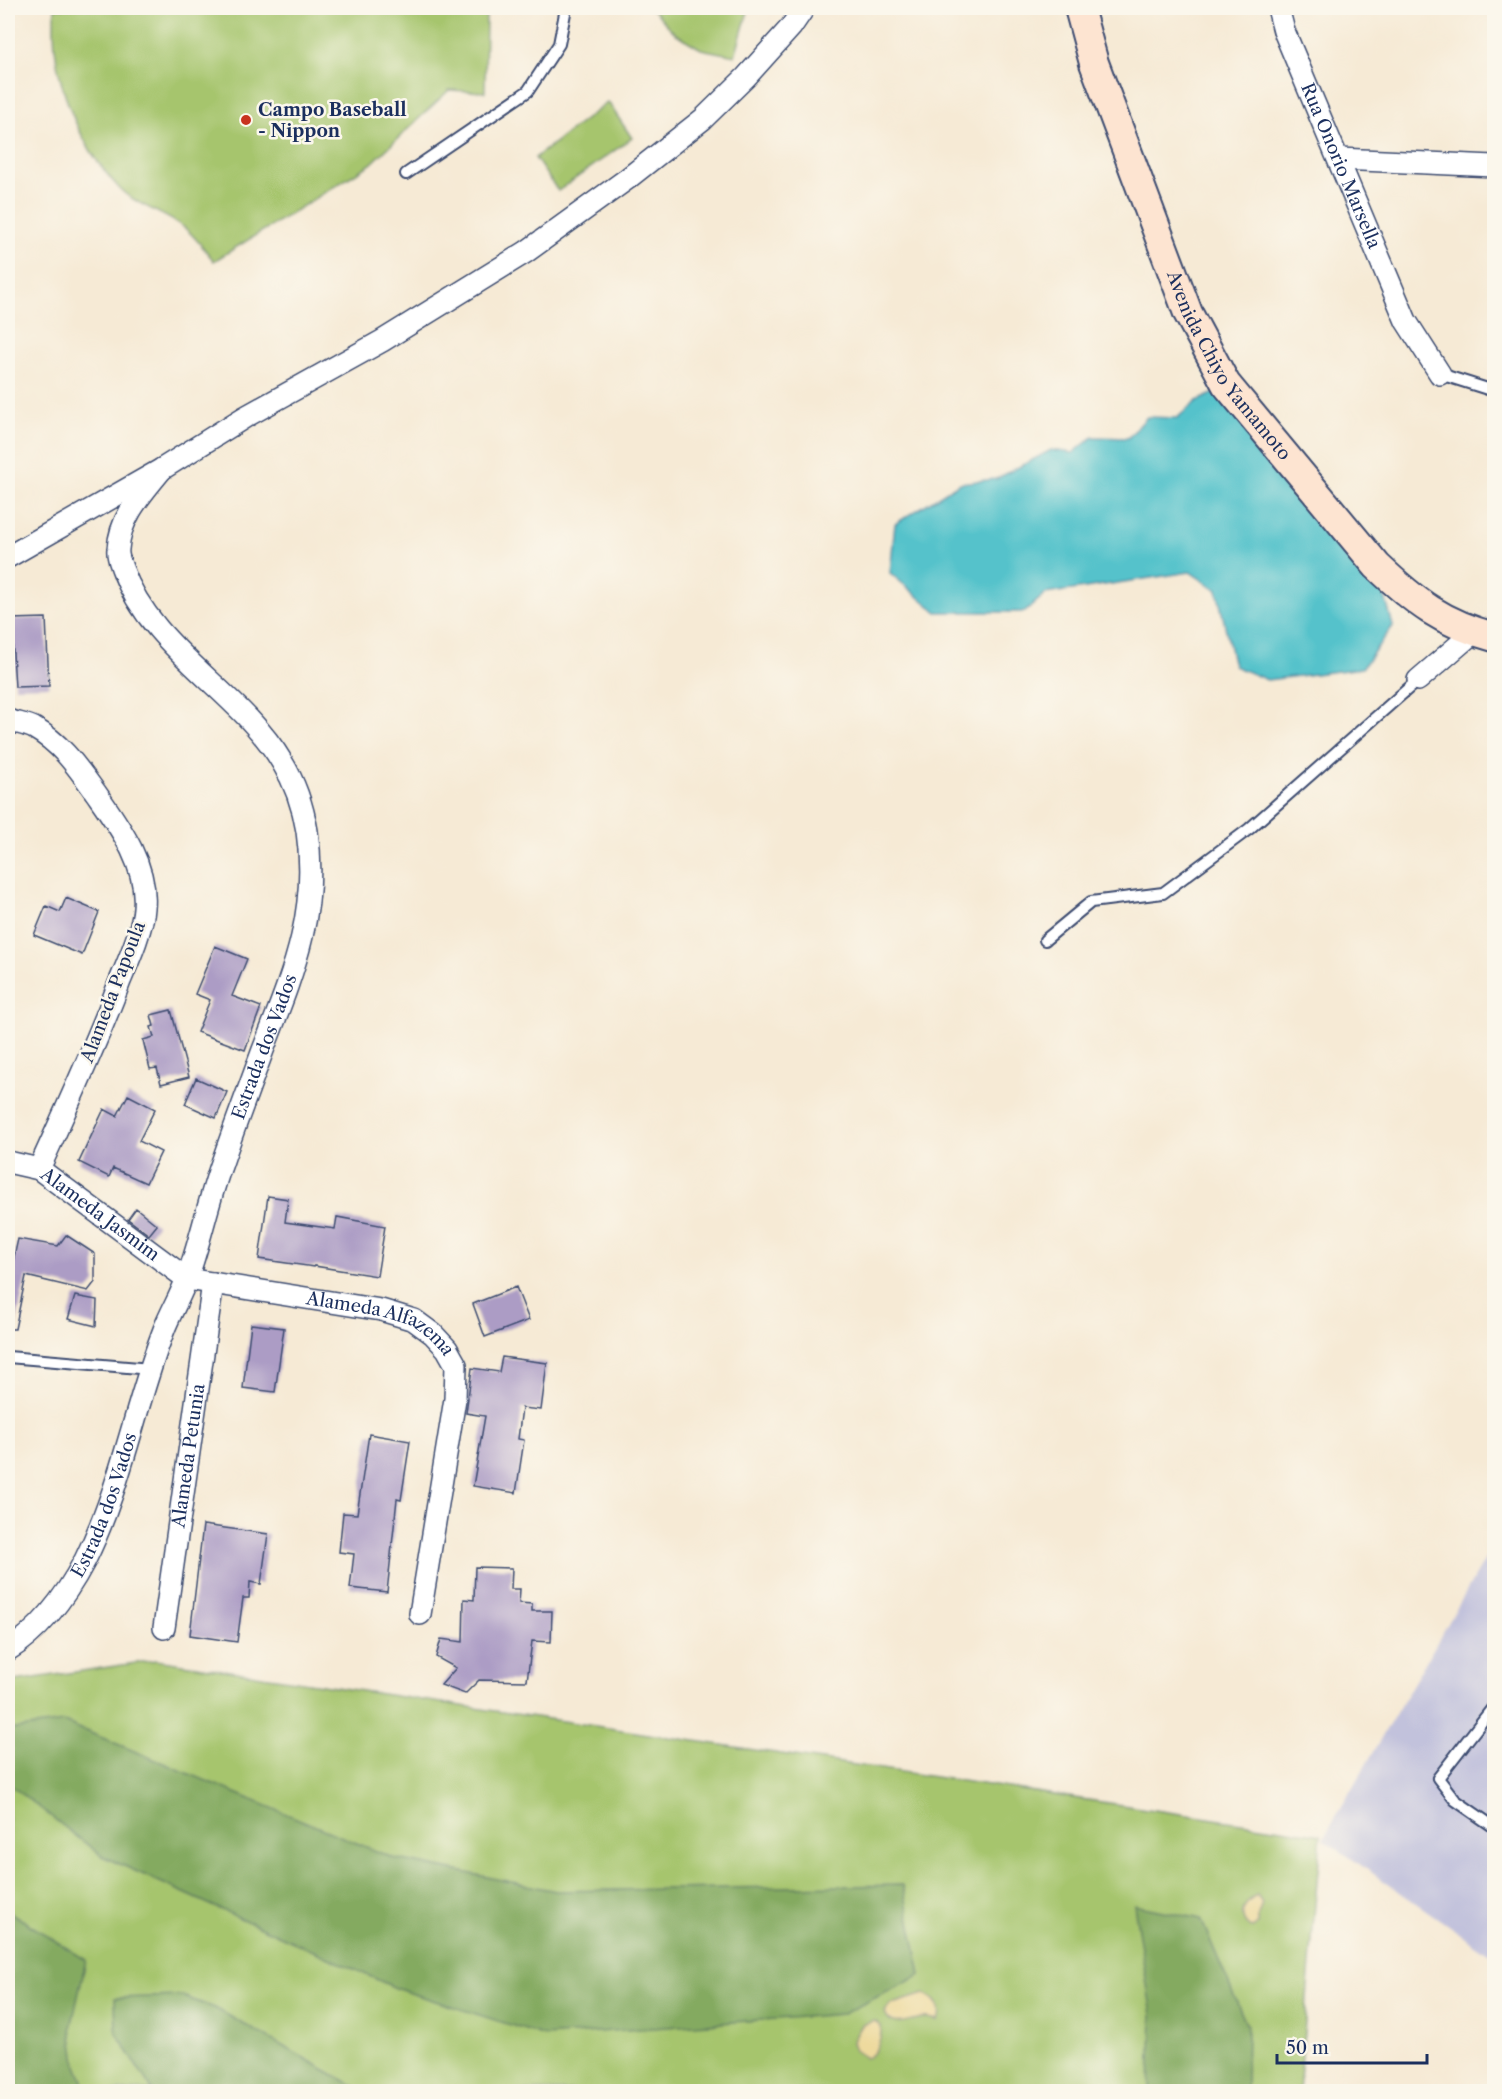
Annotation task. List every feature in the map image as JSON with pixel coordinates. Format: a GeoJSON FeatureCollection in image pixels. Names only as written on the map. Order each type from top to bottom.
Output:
{"type":"FeatureCollection","features":[{"type":"Feature","properties":{"kind":"street"},"geometry":{"type":"LineString","coordinates":[[8,557],[162,469],[245,417],[382,341],[526,252],[627,179],[704,119],[746,77],[804,8]]}},
{"type":"Feature","properties":{"kind":"street","name":"Avenida Chiyo Yamamoto"},"geometry":{"type":"LineString","coordinates":[[1079,8],[1094,63],[1188,313],[1226,384],[1377,566],[1402,590],[1434,614],[1484,634]]}},
{"type":"Feature","properties":{"kind":"street","name":"Rua Onorio Marsella"},"geometry":{"type":"LineString","coordinates":[[1278,8],[1284,31],[1406,321],[1440,374]]}},
{"type":"Feature","properties":{"kind":"street"},"geometry":{"type":"LineString","coordinates":[[1339,159],[1494,166]]}},
{"type":"Feature","properties":{"kind":"street","name":"Estrada dos Vados"},"geometry":{"type":"LineString","coordinates":[[8,1650],[45,1618],[66,1592],[85,1559],[111,1500],[165,1327],[187,1279],[214,1182],[294,971],[305,931],[310,863],[306,828],[298,794],[282,762],[255,727],[170,642],[142,608],[127,581],[117,553],[122,528],[133,506],[162,469]]}},
{"type":"Feature","properties":{"kind":"street"},"geometry":{"type":"LineString","coordinates":[[1418,680],[1484,634]]}},
{"type":"Feature","properties":{"kind":"street","name":"Alameda Papoula"},"geometry":{"type":"LineString","coordinates":[[8,720],[32,727],[63,749],[93,789],[116,821],[133,852],[142,882],[144,908],[132,950],[97,1041],[39,1169]]}},
{"type":"Feature","properties":{"kind":"street","name":"Alameda Jasmim"},"geometry":{"type":"LineString","coordinates":[[8,1162],[39,1169],[187,1279]]}},
{"type":"Feature","properties":{"kind":"street","name":"Alameda Alfazema"},"geometry":{"type":"LineString","coordinates":[[187,1279],[381,1310],[414,1320],[433,1334],[447,1349],[456,1365],[455,1399],[420,1614]]}},
{"type":"Feature","properties":{"kind":"street","name":"Alameda Petunia"},"geometry":{"type":"LineString","coordinates":[[164,1628],[213,1283]]}},
{"type":"Feature","properties":{"kind":"lane"},"geometry":{"type":"LineString","coordinates":[[406,174],[528,91],[559,44],[566,8]]}},
{"type":"Feature","properties":{"kind":"lane"},"geometry":{"type":"LineString","coordinates":[[1440,374],[1494,391]]}},
{"type":"Feature","properties":{"kind":"lane"},"geometry":{"type":"LineString","coordinates":[[1045,940],[1091,902],[1163,893],[1250,829],[1418,680]]}},
{"type":"Feature","properties":{"kind":"lane"},"geometry":{"type":"LineString","coordinates":[[8,1357],[151,1369]]}},
{"type":"Feature","properties":{"kind":"lane"},"geometry":{"type":"LineString","coordinates":[[1494,1706],[1438,1778],[1455,1800],[1494,1827]]}},
{"type":"Feature","properties":{"kind":"shaded area"},"geometry":{"type":"Polygon","coordinates":[[[1494,1544],[1494,1957],[1323,1839],[1494,1544]]]}},
{"type":"Feature","properties":{"kind":"green space","name":"Campo Baseball - Nippon"},"geometry":{"type":"Polygon","coordinates":[[[55,8],[473,8],[486,14],[485,92],[449,90],[371,164],[214,261],[187,230],[126,195],[90,150],[68,105],[61,81],[56,57],[55,8]]]}},
{"type":"Feature","properties":{"kind":"green space"},"geometry":{"type":"Polygon","coordinates":[[[651,8],[749,8],[735,56],[701,49],[676,34],[651,8]]]}},
{"type":"Feature","properties":{"kind":"green space"},"geometry":{"type":"Polygon","coordinates":[[[608,102],[632,138],[558,191],[535,158],[608,102]]]}},
{"type":"Feature","properties":{"kind":"green space"},"geometry":{"type":"Polygon","coordinates":[[[156,1660],[1321,1835],[1299,2091],[8,2091],[8,1682],[156,1660]]]}},
{"type":"Feature","properties":{"kind":"green space"},"geometry":{"type":"Polygon","coordinates":[[[64,1722],[393,1858],[556,1891],[903,1885],[921,1975],[843,2014],[545,2036],[398,1989],[102,1856],[8,1783],[8,1730],[64,1722]]]}},
{"type":"Feature","properties":{"kind":"green space"},"geometry":{"type":"Polygon","coordinates":[[[1134,1905],[1201,1919],[1247,2026],[1246,2091],[1150,2091],[1152,2015],[1134,1905]]]}},
{"type":"Feature","properties":{"kind":"green space"},"geometry":{"type":"Polygon","coordinates":[[[8,1911],[86,1960],[71,2028],[76,2063],[87,2091],[8,2091],[8,1911]]]}},
{"type":"Feature","properties":{"kind":"green space"},"geometry":{"type":"Polygon","coordinates":[[[182,1996],[215,2008],[363,2091],[153,2091],[116,2033],[115,1998],[182,1996]]]}},
{"type":"Feature","properties":{"kind":"sand"},"geometry":{"type":"Polygon","coordinates":[[[1257,1896],[1262,1903],[1258,1925],[1253,1928],[1245,1923],[1243,1914],[1246,1905],[1257,1896]]]}},
{"type":"Feature","properties":{"kind":"sand"},"geometry":{"type":"Polygon","coordinates":[[[924,1994],[937,2004],[938,2020],[926,2018],[896,2023],[888,2018],[885,2012],[890,2005],[924,1994]]]}},
{"type":"Feature","properties":{"kind":"sand"},"geometry":{"type":"Polygon","coordinates":[[[875,2021],[881,2026],[880,2040],[873,2053],[866,2058],[855,2051],[852,2042],[862,2025],[875,2021]]]}},
{"type":"Feature","properties":{"kind":"water"},"geometry":{"type":"Polygon","coordinates":[[[1219,391],[1384,593],[1393,626],[1362,668],[1267,680],[1234,666],[1217,590],[1190,572],[1045,594],[1025,612],[937,612],[890,573],[895,524],[960,483],[996,479],[1051,450],[1073,453],[1093,437],[1128,438],[1147,417],[1177,418],[1197,401],[1219,391]]]}},
{"type":"Feature","properties":{"kind":"building"},"geometry":{"type":"Polygon","coordinates":[[[46,618],[49,686],[15,687],[11,619],[46,618]]]}},
{"type":"Feature","properties":{"kind":"building"},"geometry":{"type":"Polygon","coordinates":[[[66,898],[99,912],[82,955],[34,935],[46,906],[60,912],[66,898]]]}},
{"type":"Feature","properties":{"kind":"building"},"geometry":{"type":"Polygon","coordinates":[[[215,946],[247,959],[232,996],[261,1007],[245,1050],[197,1032],[210,1000],[195,994],[215,946]]]}},
{"type":"Feature","properties":{"kind":"building"},"geometry":{"type":"Polygon","coordinates":[[[171,1010],[189,1077],[161,1084],[157,1068],[150,1069],[143,1040],[154,1037],[151,1015],[171,1010]]]}},
{"type":"Feature","properties":{"kind":"building"},"geometry":{"type":"Polygon","coordinates":[[[196,1078],[227,1092],[216,1118],[185,1104],[196,1078]]]}},
{"type":"Feature","properties":{"kind":"building"},"geometry":{"type":"Polygon","coordinates":[[[128,1095],[155,1109],[139,1141],[161,1152],[146,1183],[113,1168],[109,1177],[79,1162],[104,1109],[117,1116],[128,1095]]]}},
{"type":"Feature","properties":{"kind":"building"},"geometry":{"type":"Polygon","coordinates":[[[268,1196],[288,1199],[285,1222],[335,1229],[337,1217],[385,1226],[377,1276],[259,1259],[268,1196]]]}},
{"type":"Feature","properties":{"kind":"building"},"geometry":{"type":"Polygon","coordinates":[[[136,1208],[157,1225],[149,1235],[128,1219],[136,1208]]]}},
{"type":"Feature","properties":{"kind":"building"},"geometry":{"type":"Polygon","coordinates":[[[66,1235],[95,1254],[95,1282],[88,1291],[26,1276],[15,1329],[8,1329],[8,1284],[18,1239],[58,1246],[66,1235]]]}},
{"type":"Feature","properties":{"kind":"building"},"geometry":{"type":"Polygon","coordinates":[[[516,1287],[529,1320],[485,1337],[473,1304],[516,1287]]]}},
{"type":"Feature","properties":{"kind":"building"},"geometry":{"type":"Polygon","coordinates":[[[75,1296],[97,1300],[96,1326],[68,1319],[75,1296]]]}},
{"type":"Feature","properties":{"kind":"building"},"geometry":{"type":"Polygon","coordinates":[[[251,1324],[284,1328],[275,1392],[243,1388],[251,1324]]]}},
{"type":"Feature","properties":{"kind":"building"},"geometry":{"type":"Polygon","coordinates":[[[502,1357],[547,1363],[541,1410],[522,1408],[518,1439],[524,1440],[516,1493],[473,1486],[485,1416],[466,1413],[472,1368],[499,1372],[502,1357]]]}},
{"type":"Feature","properties":{"kind":"building"},"geometry":{"type":"Polygon","coordinates":[[[369,1434],[410,1441],[401,1500],[397,1499],[387,1592],[350,1588],[354,1554],[339,1552],[343,1513],[357,1514],[369,1434]]]}},
{"type":"Feature","properties":{"kind":"building"},"geometry":{"type":"Polygon","coordinates":[[[203,1525],[268,1534],[261,1584],[250,1582],[249,1598],[243,1598],[237,1642],[190,1635],[203,1525]]]}},
{"type":"Feature","properties":{"kind":"building"},"geometry":{"type":"Polygon","coordinates":[[[475,1567],[512,1568],[511,1589],[520,1589],[519,1603],[532,1604],[532,1611],[552,1611],[551,1642],[532,1641],[527,1681],[479,1680],[465,1694],[441,1685],[456,1668],[436,1657],[441,1639],[463,1642],[464,1599],[474,1600],[475,1567]]]}},
{"type":"Feature","properties":{"kind":"place","name":"Campo Baseball - Nippon"},"geometry":{"type":"Point","coordinates":[246,120]}}]}
